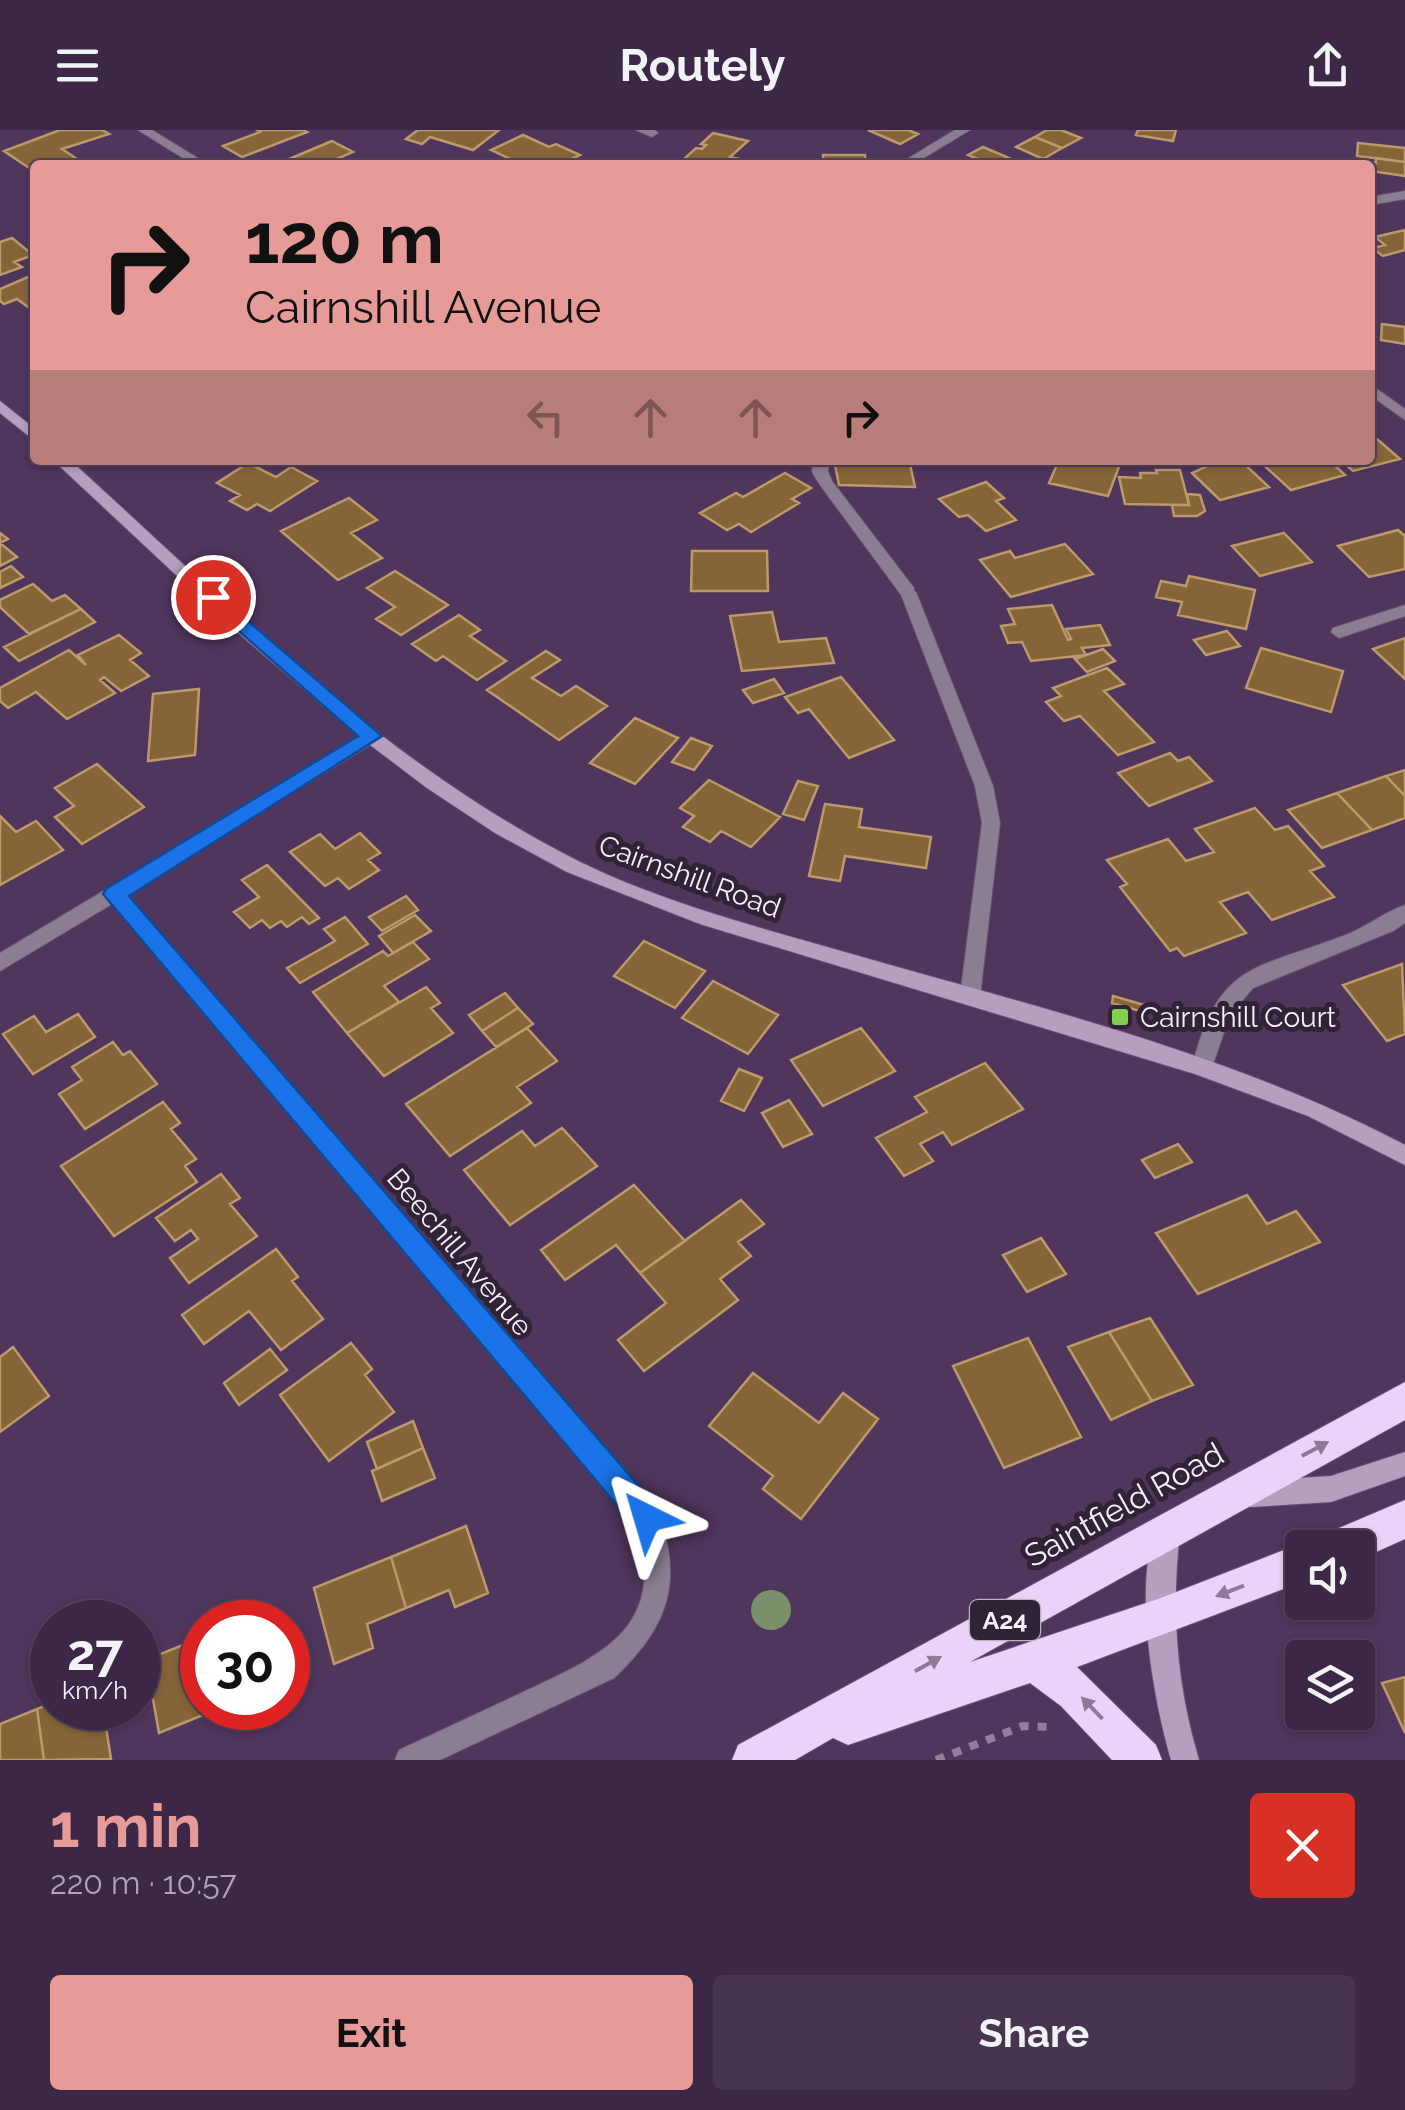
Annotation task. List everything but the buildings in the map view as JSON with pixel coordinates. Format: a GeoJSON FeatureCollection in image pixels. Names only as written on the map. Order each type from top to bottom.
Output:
{"type":"FeatureCollection","features":[{"type":"Feature","properties":{"kind":"highway","name":"Saintfield Road"},"geometry":{"type":"LineString","coordinates":[[767,1753],[1405,1400]]}},
{"type":"Feature","properties":{"kind":"highway"},"geometry":{"type":"LineString","coordinates":[[1375,1531],[1405,1518]]}},
{"type":"Feature","properties":{"kind":"highway","name":"Saintfield Road"},"geometry":{"type":"LineString","coordinates":[[767,1753],[1158,1620],[1285,1570]]}},
{"type":"Feature","properties":{"kind":"highway"},"geometry":{"type":"LineString","coordinates":[[1036,1662],[1076,1692],[1141,1760]]}},
{"type":"Feature","properties":{"kind":"street"},"geometry":{"type":"LineString","coordinates":[[144,130],[195,160]]}},
{"type":"Feature","properties":{"kind":"street"},"geometry":{"type":"LineString","coordinates":[[912,160],[964,130]]}},
{"type":"Feature","properties":{"kind":"street"},"geometry":{"type":"LineString","coordinates":[[1375,200],[1405,195]]}},
{"type":"Feature","properties":{"kind":"street"},"geometry":{"type":"LineString","coordinates":[[1375,395],[1405,416]]}},
{"type":"Feature","properties":{"kind":"street"},"geometry":{"type":"LineString","coordinates":[[0,406],[30,433]]}},
{"type":"Feature","properties":{"kind":"street","name":"Cairnshill Road"},"geometry":{"type":"LineString","coordinates":[[67,465],[372,736],[445,792],[506,831],[576,868],[667,905],[1203,1067],[1320,1112],[1405,1156]]}},
{"type":"Feature","properties":{"kind":"street"},"geometry":{"type":"LineString","coordinates":[[821,465],[825,482],[908,592],[984,786],[991,823],[983,916],[970,997]]}},
{"type":"Feature","properties":{"kind":"street"},"geometry":{"type":"LineString","coordinates":[[1339,632],[1405,610]]}},
{"type":"Feature","properties":{"kind":"street"},"geometry":{"type":"LineString","coordinates":[[0,962],[372,736]]}},
{"type":"Feature","properties":{"kind":"street","name":"Beechill Avenue"},"geometry":{"type":"LineString","coordinates":[[114,894],[647,1518],[658,1547],[660,1583],[650,1616],[629,1648],[604,1668],[409,1760]]}},
{"type":"Feature","properties":{"kind":"street"},"geometry":{"type":"LineString","coordinates":[[1203,1067],[1216,1023],[1233,992],[1258,976],[1386,930],[1405,912]]}},
{"type":"Feature","properties":{"kind":"street"},"geometry":{"type":"LineString","coordinates":[[1229,1495],[1331,1488],[1405,1464]]}},
{"type":"Feature","properties":{"kind":"street"},"geometry":{"type":"LineString","coordinates":[[1167,1530],[1158,1620],[1167,1703],[1185,1760]]}},
{"type":"Feature","properties":{"kind":"path"},"geometry":{"type":"LineString","coordinates":[[936,1760],[1023,1726],[1068,1728]]}},
{"type":"Feature","properties":{"kind":"place","name":"Cairnshill Court"},"geometry":{"type":"Point","coordinates":[1120,1017]}},
{"type":"Feature","properties":{"kind":"route"},"geometry":{"type":"LineString","coordinates":[[213,597],[372,736],[114,894],[647,1518]]}}]}
